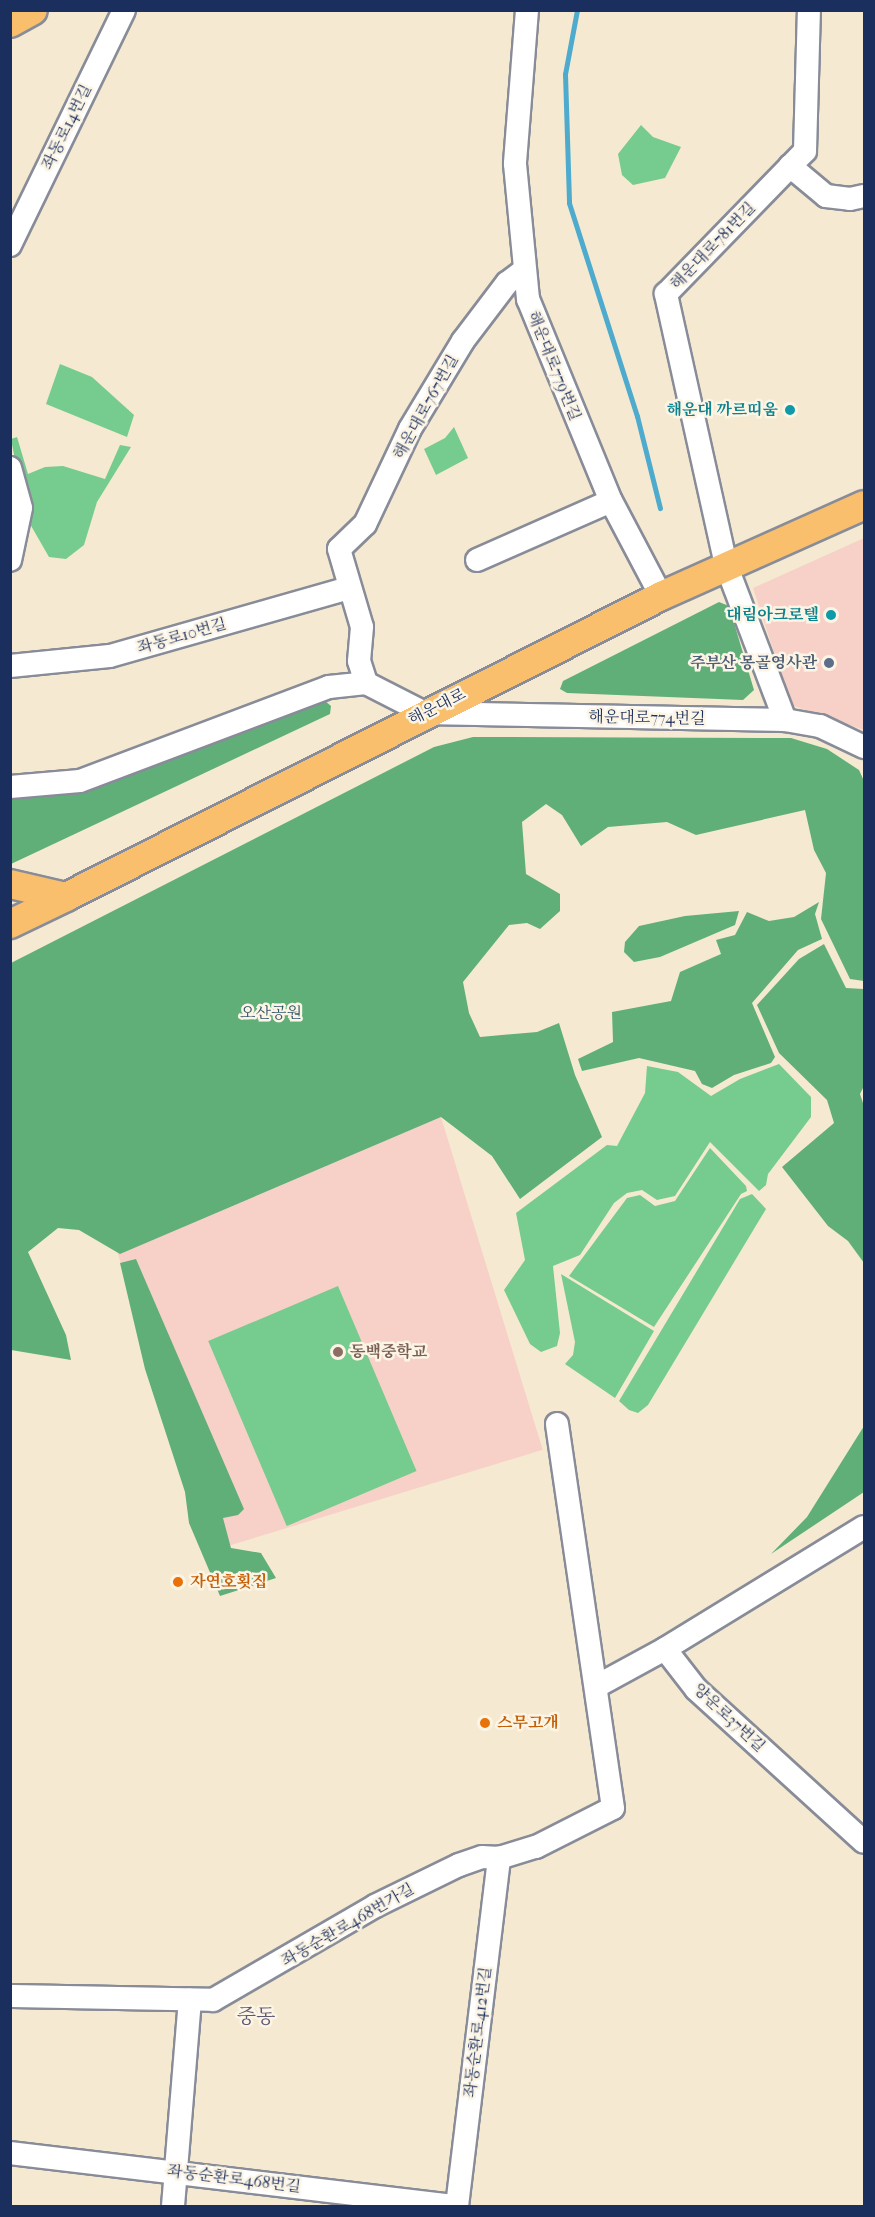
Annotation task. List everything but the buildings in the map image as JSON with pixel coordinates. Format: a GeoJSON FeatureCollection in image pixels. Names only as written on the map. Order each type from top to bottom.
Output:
{"type":"FeatureCollection","features":[{"type":"Feature","properties":{"kind":"main road"},"geometry":{"type":"LineString","coordinates":[[10,23],[33,10]]}},
{"type":"Feature","properties":{"kind":"main road","name":"해운대로"},"geometry":{"type":"LineString","coordinates":[[10,924],[425,713],[726,564],[864,505]]}},
{"type":"Feature","properties":{"kind":"main road"},"geometry":{"type":"LineString","coordinates":[[10,884],[66,897]]}},
{"type":"Feature","properties":{"kind":"street","name":"좌동로14번길"},"geometry":{"type":"LineString","coordinates":[[10,245],[124,10]]}},
{"type":"Feature","properties":{"kind":"street","name":"해운대로779번길"},"geometry":{"type":"LineString","coordinates":[[527,10],[515,131],[523,271],[537,328],[611,501],[661,596]]}},
{"type":"Feature","properties":{"kind":"street","name":"해운대로781번길"},"geometry":{"type":"LineString","coordinates":[[726,564],[666,294],[805,151],[809,10]]}},
{"type":"Feature","properties":{"kind":"street"},"geometry":{"type":"LineString","coordinates":[[790,166],[825,196],[850,199],[864,196]]}},
{"type":"Feature","properties":{"kind":"street","name":"해운대로767번길"},"geometry":{"type":"LineString","coordinates":[[350,588],[339,549],[365,524],[410,429],[463,340],[507,283],[523,271]]}},
{"type":"Feature","properties":{"kind":"street"},"geometry":{"type":"LineString","coordinates":[[10,468],[21,508],[10,560]]}},
{"type":"Feature","properties":{"kind":"street"},"geometry":{"type":"LineString","coordinates":[[477,560],[611,501]]}},
{"type":"Feature","properties":{"kind":"street"},"geometry":{"type":"LineString","coordinates":[[726,564],[785,720]]}},
{"type":"Feature","properties":{"kind":"street"},"geometry":{"type":"LineString","coordinates":[[350,588],[362,627],[359,661],[366,683]]}},
{"type":"Feature","properties":{"kind":"street","name":"좌동로10번길"},"geometry":{"type":"LineString","coordinates":[[10,666],[110,656],[350,588]]}},
{"type":"Feature","properties":{"kind":"street"},"geometry":{"type":"LineString","coordinates":[[10,787],[80,781],[329,687],[366,683],[425,713]]}},
{"type":"Feature","properties":{"kind":"street","name":"해운대로774번길"},"geometry":{"type":"LineString","coordinates":[[425,713],[785,720],[820,726],[864,747]]}},
{"type":"Feature","properties":{"kind":"street","name":"좌동순환로468번가길"},"geometry":{"type":"LineString","coordinates":[[10,1996],[213,2000],[375,1906],[459,1865],[482,1857],[499,1858],[536,1847],[613,1808],[557,1424]]}},
{"type":"Feature","properties":{"kind":"street"},"geometry":{"type":"LineString","coordinates":[[597,1686],[665,1649],[864,1527]]}},
{"type":"Feature","properties":{"kind":"street","name":"양운로37번길"},"geometry":{"type":"LineString","coordinates":[[665,1649],[696,1689],[864,1842]]}},
{"type":"Feature","properties":{"kind":"street","name":"좌동순환로412번길"},"geometry":{"type":"LineString","coordinates":[[457,2206],[499,1858]]}},
{"type":"Feature","properties":{"kind":"street"},"geometry":{"type":"LineString","coordinates":[[173,2206],[190,2000]]}},
{"type":"Feature","properties":{"kind":"street","name":"좌동순환로468번길"},"geometry":{"type":"LineString","coordinates":[[10,2153],[457,2206]]}},
{"type":"Feature","properties":{"kind":"shaded area"},"geometry":{"type":"Polygon","coordinates":[[[864,538],[864,730],[791,705],[753,588],[864,538]]]}},
{"type":"Feature","properties":{"kind":"shaded area","name":"동백중학교"},"geometry":{"type":"Polygon","coordinates":[[[441,1117],[543,1450],[209,1552],[107,1219],[441,1117]]]}},
{"type":"Feature","properties":{"kind":"green space"},"geometry":{"type":"Polygon","coordinates":[[[641,125],[653,137],[681,147],[665,178],[633,185],[622,175],[618,154],[641,125]]]}},
{"type":"Feature","properties":{"kind":"green space"},"geometry":{"type":"Polygon","coordinates":[[[60,364],[92,377],[134,415],[127,437],[46,404],[60,364]]]}},
{"type":"Feature","properties":{"kind":"green space"},"geometry":{"type":"Polygon","coordinates":[[[454,427],[468,458],[436,475],[424,449],[445,438],[454,427]]]}},
{"type":"Feature","properties":{"kind":"green space"},"geometry":{"type":"Polygon","coordinates":[[[17,437],[28,474],[45,467],[63,466],[105,479],[120,445],[131,447],[97,502],[84,545],[66,559],[49,557],[26,517],[11,439],[17,437]]]}},
{"type":"Feature","properties":{"kind":"green space"},"geometry":{"type":"Polygon","coordinates":[[[719,602],[729,606],[754,690],[743,700],[567,693],[560,689],[563,681],[719,602]]]}},
{"type":"Feature","properties":{"kind":"green space"},"geometry":{"type":"Polygon","coordinates":[[[324,700],[331,706],[330,714],[11,864],[11,796],[82,791],[324,700]]]}},
{"type":"Feature","properties":{"kind":"green space","name":"오산공원"},"geometry":{"type":"Polygon","coordinates":[[[473,737],[791,738],[827,749],[859,770],[864,781],[864,981],[850,979],[821,919],[826,873],[814,850],[805,810],[696,835],[667,822],[608,827],[581,846],[562,815],[546,804],[522,822],[526,874],[560,894],[560,911],[540,929],[527,923],[509,925],[463,982],[469,1013],[480,1037],[537,1032],[559,1023],[575,1075],[602,1137],[520,1199],[492,1156],[441,1117],[120,1254],[79,1230],[58,1228],[28,1252],[66,1335],[71,1360],[11,1350],[11,963],[434,747],[473,737]]]}},
{"type":"Feature","properties":{"kind":"green space"},"geometry":{"type":"Polygon","coordinates":[[[819,902],[815,914],[822,939],[798,950],[752,1003],[775,1057],[771,1063],[734,1075],[712,1088],[702,1084],[695,1071],[639,1058],[582,1071],[578,1059],[613,1042],[612,1012],[671,1001],[680,972],[721,954],[716,940],[735,935],[747,912],[769,921],[794,917],[819,902]]]}},
{"type":"Feature","properties":{"kind":"green space"},"geometry":{"type":"Polygon","coordinates":[[[739,911],[735,925],[660,957],[634,962],[624,952],[625,942],[639,926],[685,916],[739,911]]]}},
{"type":"Feature","properties":{"kind":"green space"},"geometry":{"type":"Polygon","coordinates":[[[824,944],[846,988],[864,989],[864,1086],[860,1094],[864,1106],[864,1263],[848,1241],[828,1226],[782,1167],[834,1123],[827,1100],[779,1053],[757,1005],[799,959],[824,944]]]}},
{"type":"Feature","properties":{"kind":"green space"},"geometry":{"type":"Polygon","coordinates":[[[779,1064],[811,1097],[811,1117],[768,1174],[766,1185],[759,1191],[710,1142],[675,1196],[657,1200],[642,1190],[627,1193],[614,1203],[580,1255],[553,1266],[560,1333],[557,1346],[541,1352],[530,1344],[504,1290],[525,1260],[516,1213],[607,1145],[617,1146],[645,1093],[647,1066],[678,1072],[711,1096],[740,1079],[779,1064]]]}},
{"type":"Feature","properties":{"kind":"green space"},"geometry":{"type":"Polygon","coordinates":[[[710,1148],[746,1186],[747,1191],[741,1194],[654,1327],[569,1276],[627,1198],[640,1195],[655,1206],[675,1201],[710,1148]]]}},
{"type":"Feature","properties":{"kind":"green space"},"geometry":{"type":"Polygon","coordinates":[[[752,1194],[766,1209],[648,1405],[638,1413],[629,1410],[619,1401],[740,1199],[752,1194]]]}},
{"type":"Feature","properties":{"kind":"green space"},"geometry":{"type":"Polygon","coordinates":[[[136,1259],[244,1509],[238,1515],[223,1518],[231,1548],[261,1553],[276,1578],[220,1596],[189,1523],[185,1492],[145,1369],[120,1263],[136,1259]]]}},
{"type":"Feature","properties":{"kind":"green space"},"geometry":{"type":"Polygon","coordinates":[[[561,1274],[654,1331],[615,1398],[565,1364],[573,1355],[575,1342],[561,1274]]]}},
{"type":"Feature","properties":{"kind":"green space"},"geometry":{"type":"Polygon","coordinates":[[[338,1286],[417,1471],[287,1526],[208,1341],[338,1286]]]}},
{"type":"Feature","properties":{"kind":"green space"},"geometry":{"type":"Polygon","coordinates":[[[864,1426],[864,1492],[771,1554],[807,1517],[864,1426]]]}},
{"type":"Feature","properties":{"kind":"waterway"},"geometry":{"type":"LineString","coordinates":[[577,10],[565,74],[569,203],[637,416],[660,508]]}},
{"type":"Feature","properties":{"kind":"place","name":"해운대 까르띠움"},"geometry":{"type":"Point","coordinates":[790,410]}},
{"type":"Feature","properties":{"kind":"place","name":"대림아크로텔"},"geometry":{"type":"Point","coordinates":[831,615]}},
{"type":"Feature","properties":{"kind":"place","name":"주부산 몽골영사관"},"geometry":{"type":"Point","coordinates":[829,663]}},
{"type":"Feature","properties":{"kind":"place","name":"동백중학교"},"geometry":{"type":"Point","coordinates":[338,1352]}},
{"type":"Feature","properties":{"kind":"place","name":"자연호횟집"},"geometry":{"type":"Point","coordinates":[178,1582]}},
{"type":"Feature","properties":{"kind":"place","name":"스무고개"},"geometry":{"type":"Point","coordinates":[485,1723]}},
{"type":"Feature","properties":{"kind":"district","name":"중동"},"geometry":{"type":"Point","coordinates":[256,2016]}}]}
